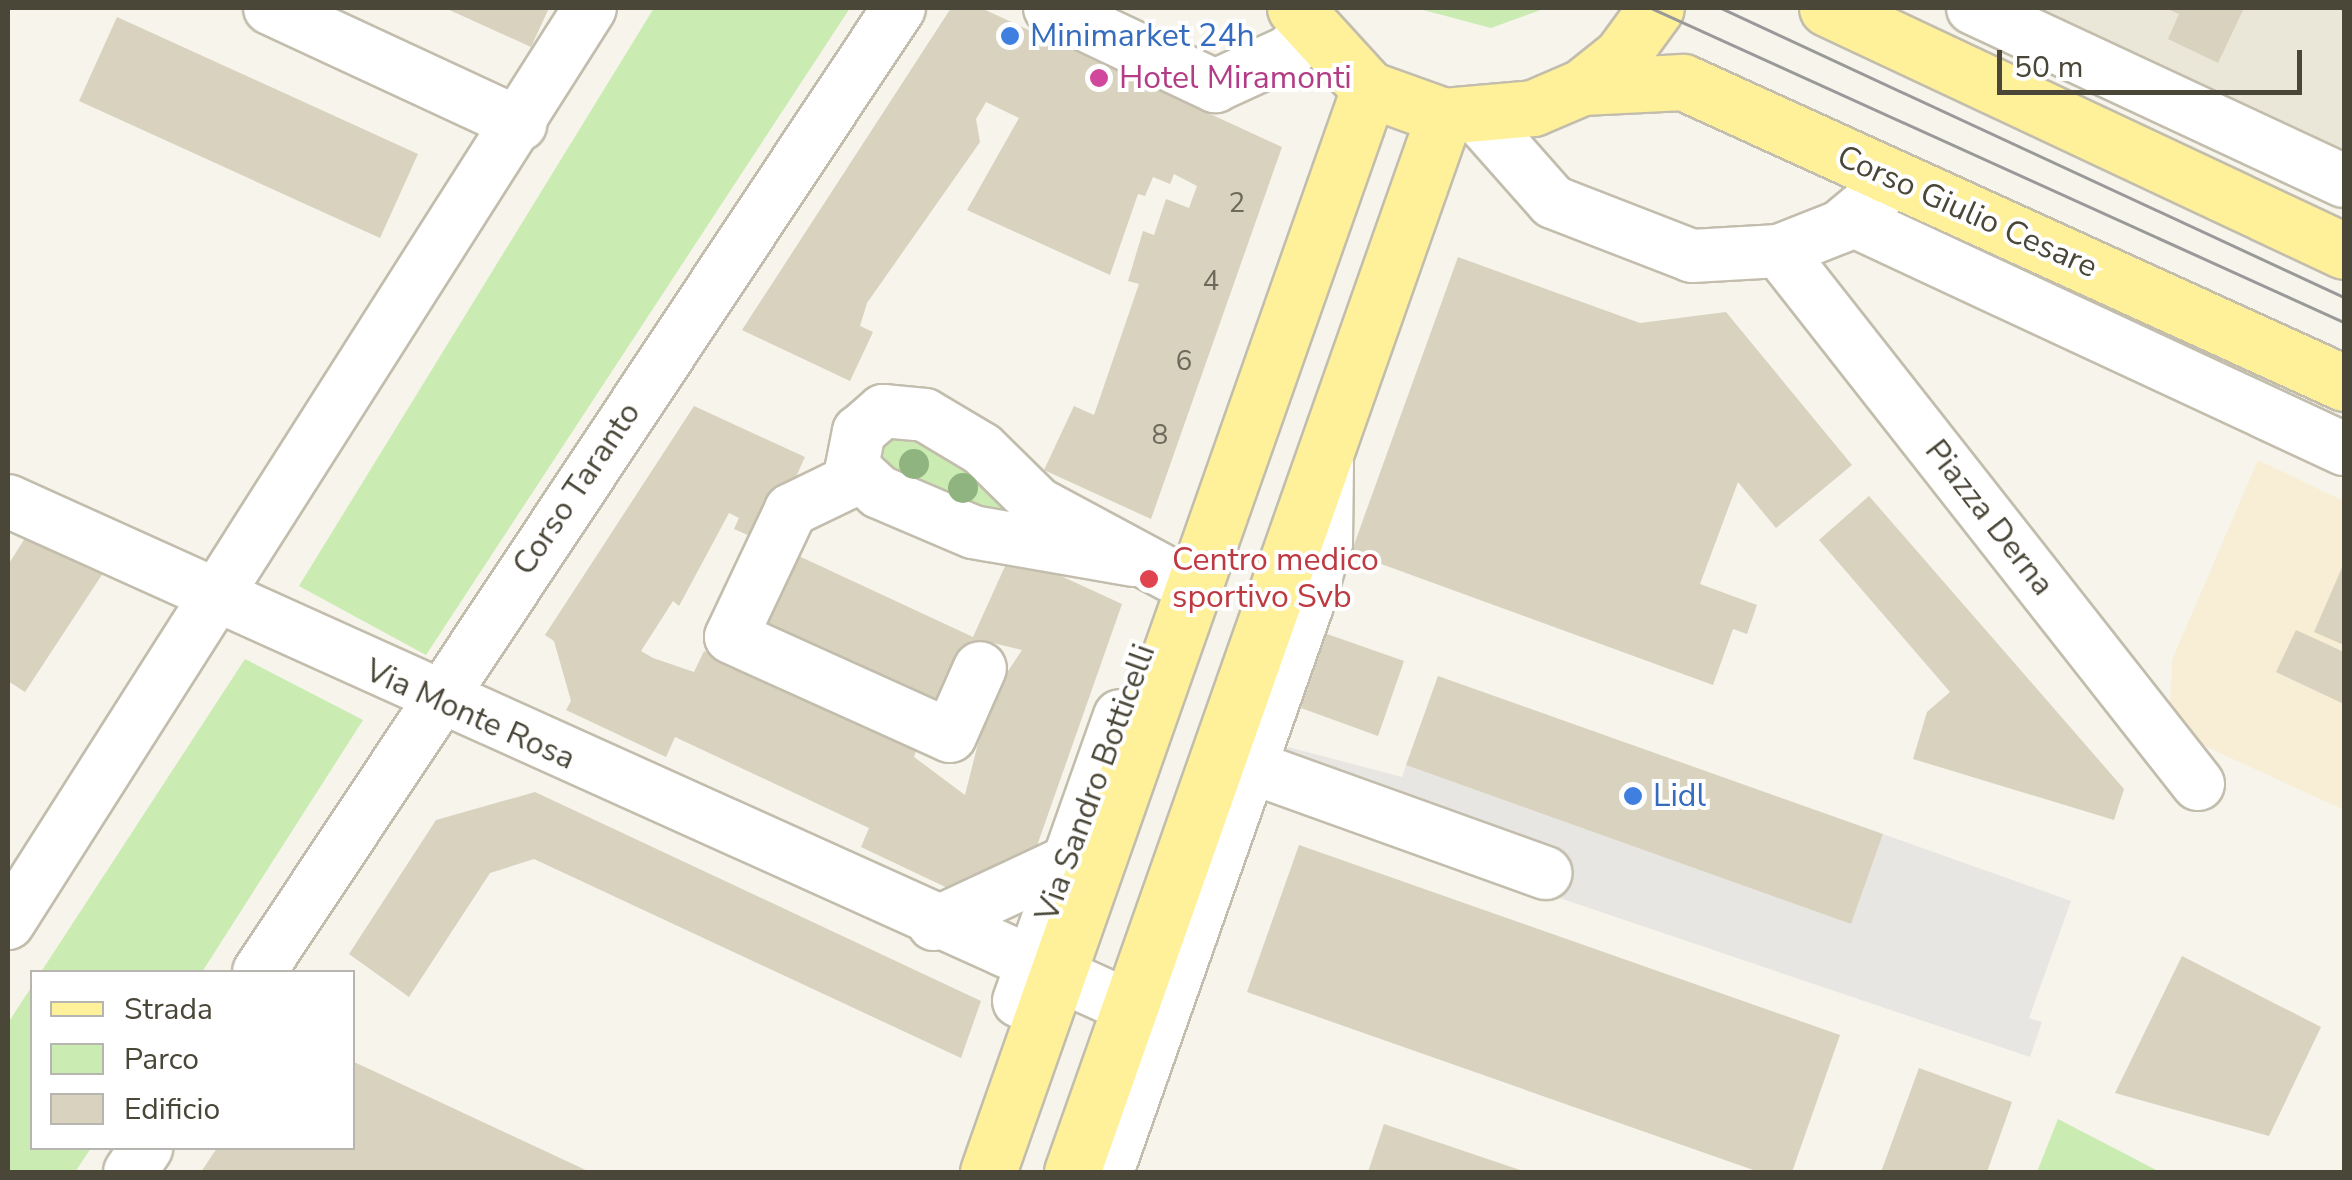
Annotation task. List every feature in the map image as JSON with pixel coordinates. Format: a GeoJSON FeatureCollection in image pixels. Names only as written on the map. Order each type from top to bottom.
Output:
{"type":"FeatureCollection","features":[{"type":"Feature","properties":{"kind":"main road"},"geometry":{"type":"LineString","coordinates":[[1302,19],[1369,89],[1460,116],[1534,108],[1582,87],[1621,56],[1656,8]]}},
{"type":"Feature","properties":{"kind":"main road"},"geometry":{"type":"LineString","coordinates":[[1827,8],[2344,250]]}},
{"type":"Feature","properties":{"kind":"main road","name":"Corso Giulio Cesare"},"geometry":{"type":"LineString","coordinates":[[1582,87],[1683,82],[2344,383]]}},
{"type":"Feature","properties":{"kind":"main road","name":"Via Sandro Botticelli"},"geometry":{"type":"LineString","coordinates":[[988,1172],[1044,972],[1262,410],[1369,89]]}},
{"type":"Feature","properties":{"kind":"main road"},"geometry":{"type":"LineString","coordinates":[[1072,1172],[1144,1013],[1327,447],[1460,116]]}},
{"type":"Feature","properties":{"kind":"street"},"geometry":{"type":"LineString","coordinates":[[270,8],[520,124]]}},
{"type":"Feature","properties":{"kind":"street"},"geometry":{"type":"LineString","coordinates":[[8,923],[219,600],[590,8]]}},
{"type":"Feature","properties":{"kind":"street","name":"Corso Taranto"},"geometry":{"type":"LineString","coordinates":[[260,970],[435,700],[899,8]]}},
{"type":"Feature","properties":{"kind":"street"},"geometry":{"type":"LineString","coordinates":[[1050,8],[1215,86],[1289,52],[1302,19]]}},
{"type":"Feature","properties":{"kind":"street"},"geometry":{"type":"LineString","coordinates":[[1946,66],[1970,8],[2344,181]]}},
{"type":"Feature","properties":{"kind":"street"},"geometry":{"type":"LineString","coordinates":[[1460,116],[1541,192],[1598,226],[1708,258],[1779,252],[1852,220],[1891,178]]}},
{"type":"Feature","properties":{"kind":"street","name":"Corso Giulio Cesare"},"geometry":{"type":"LineString","coordinates":[[1852,220],[2344,449]]}},
{"type":"Feature","properties":{"kind":"street"},"geometry":{"type":"LineString","coordinates":[[1997,226],[2070,320]]}},
{"type":"Feature","properties":{"kind":"street","name":"Piazza Derna"},"geometry":{"type":"LineString","coordinates":[[1779,252],[2198,784]]}},
{"type":"Feature","properties":{"kind":"street"},"geometry":{"type":"LineString","coordinates":[[858,478],[853,448],[869,419],[901,408],[925,415],[982,449],[1038,504],[1102,534],[1152,568]]}},
{"type":"Feature","properties":{"kind":"street","name":"Via Sandro Botticelli"},"geometry":{"type":"LineString","coordinates":[[960,1172],[1044,972],[1068,862],[1152,568],[1210,466],[1262,410]]}},
{"type":"Feature","properties":{"kind":"street"},"geometry":{"type":"LineString","coordinates":[[1107,1172],[1144,1013],[1251,767],[1326,542],[1327,447]]}},
{"type":"Feature","properties":{"kind":"street"},"geometry":{"type":"LineString","coordinates":[[858,478],[958,528],[1152,568]]}},
{"type":"Feature","properties":{"kind":"street"},"geometry":{"type":"LineString","coordinates":[[858,478],[791,510],[731,637],[950,736],[980,668]]}},
{"type":"Feature","properties":{"kind":"street","name":"Via Monte Rosa"},"geometry":{"type":"LineString","coordinates":[[8,501],[435,700],[934,924],[1144,1013]]}},
{"type":"Feature","properties":{"kind":"street"},"geometry":{"type":"LineString","coordinates":[[1251,767],[1545,872]]}},
{"type":"Feature","properties":{"kind":"street"},"geometry":{"type":"LineString","coordinates":[[934,924],[1068,862]]}},
{"type":"Feature","properties":{"kind":"street"},"geometry":{"type":"LineString","coordinates":[[130,1172],[145,1150]]}},
{"type":"Feature","properties":{"kind":"shaded area"},"geometry":{"type":"Polygon","coordinates":[[[1973,8],[2344,8],[2344,180],[1973,8]]]}},
{"type":"Feature","properties":{"kind":"shaded area"},"geometry":{"type":"Polygon","coordinates":[[[2258,460],[2344,501],[2344,810],[2187,738],[2170,704],[2172,660],[2258,460]]]}},
{"type":"Feature","properties":{"kind":"shaded area"},"geometry":{"type":"Polygon","coordinates":[[[1288,747],[1402,777],[1406,765],[1851,924],[1883,834],[2071,901],[2029,1018],[2042,1022],[2030,1057],[1269,800],[1288,747]]]}},
{"type":"Feature","properties":{"kind":"green space"},"geometry":{"type":"Polygon","coordinates":[[[654,8],[850,8],[426,655],[299,586],[654,8]]]}},
{"type":"Feature","properties":{"kind":"green space"},"geometry":{"type":"Polygon","coordinates":[[[1416,8],[1546,8],[1491,28],[1416,8]]]}},
{"type":"Feature","properties":{"kind":"green space"},"geometry":{"type":"Polygon","coordinates":[[[906,422],[1043,528],[882,478],[873,441],[906,422]]]}},
{"type":"Feature","properties":{"kind":"green space"},"geometry":{"type":"Polygon","coordinates":[[[245,659],[363,720],[203,970],[42,970],[245,659]]]}},
{"type":"Feature","properties":{"kind":"green space"},"geometry":{"type":"Polygon","coordinates":[[[30,989],[30,1150],[90,1150],[75,1172],[8,1172],[8,1023],[30,989]]]}},
{"type":"Feature","properties":{"kind":"green space"},"geometry":{"type":"Polygon","coordinates":[[[2058,1119],[2160,1172],[2037,1172],[2058,1119]]]}},
{"type":"Feature","properties":{"kind":"building"},"geometry":{"type":"Polygon","coordinates":[[[445,8],[549,8],[531,47],[445,8]]]}},
{"type":"Feature","properties":{"kind":"building"},"geometry":{"type":"Polygon","coordinates":[[[951,8],[981,8],[1282,147],[1151,519],[1044,470],[1074,406],[1094,415],[1139,284],[1128,281],[1143,231],[1154,235],[1166,199],[1189,208],[1197,186],[1174,174],[1170,184],[1153,177],[1145,196],[1138,194],[1110,275],[967,210],[1019,118],[986,102],[976,119],[980,142],[867,303],[860,326],[873,332],[850,381],[742,330],[951,8]]]}},
{"type":"Feature","properties":{"kind":"building"},"geometry":{"type":"Polygon","coordinates":[[[2165,8],[2244,8],[2218,63],[2168,39],[2179,14],[2165,8]]]}},
{"type":"Feature","properties":{"kind":"building"},"geometry":{"type":"Polygon","coordinates":[[[117,17],[418,154],[380,238],[79,101],[117,17]]]}},
{"type":"Feature","properties":{"kind":"building"},"geometry":{"type":"Polygon","coordinates":[[[1458,257],[1640,323],[1726,312],[1852,465],[1776,528],[1738,482],[1700,584],[1757,605],[1747,634],[1733,629],[1713,685],[1351,553],[1458,257]]]}},
{"type":"Feature","properties":{"kind":"building"},"geometry":{"type":"Polygon","coordinates":[[[694,406],[805,457],[766,543],[734,529],[739,518],[729,513],[679,606],[673,601],[641,651],[653,658],[694,672],[704,651],[875,723],[872,730],[886,737],[919,744],[914,757],[965,795],[989,700],[1022,650],[980,640],[944,720],[751,629],[788,551],[973,637],[1011,553],[1122,604],[1032,860],[958,893],[861,847],[869,828],[675,737],[666,757],[566,710],[571,701],[554,641],[545,635],[694,406]]]}},
{"type":"Feature","properties":{"kind":"building"},"geometry":{"type":"Polygon","coordinates":[[[1869,496],[2124,789],[2114,820],[1913,759],[1927,712],[1950,692],[1819,540],[1869,496]]]}},
{"type":"Feature","properties":{"kind":"building"},"geometry":{"type":"Polygon","coordinates":[[[36,521],[107,567],[25,692],[8,681],[8,565],[36,521]]]}},
{"type":"Feature","properties":{"kind":"building"},"geometry":{"type":"Polygon","coordinates":[[[2344,563],[2344,645],[2314,632],[2344,563]]]}},
{"type":"Feature","properties":{"kind":"building"},"geometry":{"type":"Polygon","coordinates":[[[2296,630],[2344,652],[2344,704],[2276,672],[2296,630]]]}},
{"type":"Feature","properties":{"kind":"building"},"geometry":{"type":"Polygon","coordinates":[[[1327,634],[1404,661],[1378,736],[1301,708],[1327,634]]]}},
{"type":"Feature","properties":{"kind":"building","name":"Lidl"},"geometry":{"type":"Polygon","coordinates":[[[1438,676],[1883,834],[1851,924],[1406,765],[1438,676]]]}},
{"type":"Feature","properties":{"kind":"building"},"geometry":{"type":"Polygon","coordinates":[[[535,792],[981,1001],[961,1058],[534,859],[490,873],[409,997],[349,954],[436,820],[535,792]]]}},
{"type":"Feature","properties":{"kind":"building"},"geometry":{"type":"Polygon","coordinates":[[[1299,845],[1840,1035],[1792,1172],[1759,1172],[1247,992],[1299,845]]]}},
{"type":"Feature","properties":{"kind":"building"},"geometry":{"type":"Polygon","coordinates":[[[2182,956],[2321,1027],[2269,1136],[2115,1093],[2182,956]]]}},
{"type":"Feature","properties":{"kind":"building"},"geometry":{"type":"Polygon","coordinates":[[[355,1062],[590,1172],[201,1172],[216,1150],[355,1150],[355,1062]]]}},
{"type":"Feature","properties":{"kind":"building"},"geometry":{"type":"Polygon","coordinates":[[[1919,1068],[2012,1102],[1987,1172],[1881,1172],[1919,1068]]]}},
{"type":"Feature","properties":{"kind":"building"},"geometry":{"type":"Polygon","coordinates":[[[1384,1124],[1526,1172],[1368,1172],[1384,1124]]]}},
{"type":"Feature","properties":{"kind":"tram line"},"geometry":{"type":"LineString","coordinates":[[1651,8],[2344,322]]}},
{"type":"Feature","properties":{"kind":"tram line"},"geometry":{"type":"LineString","coordinates":[[1721,8],[2344,297]]}},
{"type":"Feature","properties":{"kind":"place","name":"Minimarket 24h"},"geometry":{"type":"Point","coordinates":[1010,36]}},
{"type":"Feature","properties":{"kind":"place","name":"Hotel Miramonti"},"geometry":{"type":"Point","coordinates":[1099,78]}},
{"type":"Feature","properties":{"kind":"place","name":"Centro medico sportivo Svb"},"geometry":{"type":"Point","coordinates":[1149,579]}},
{"type":"Feature","properties":{"kind":"place","name":"Lidl"},"geometry":{"type":"Point","coordinates":[1633,796]}}]}
